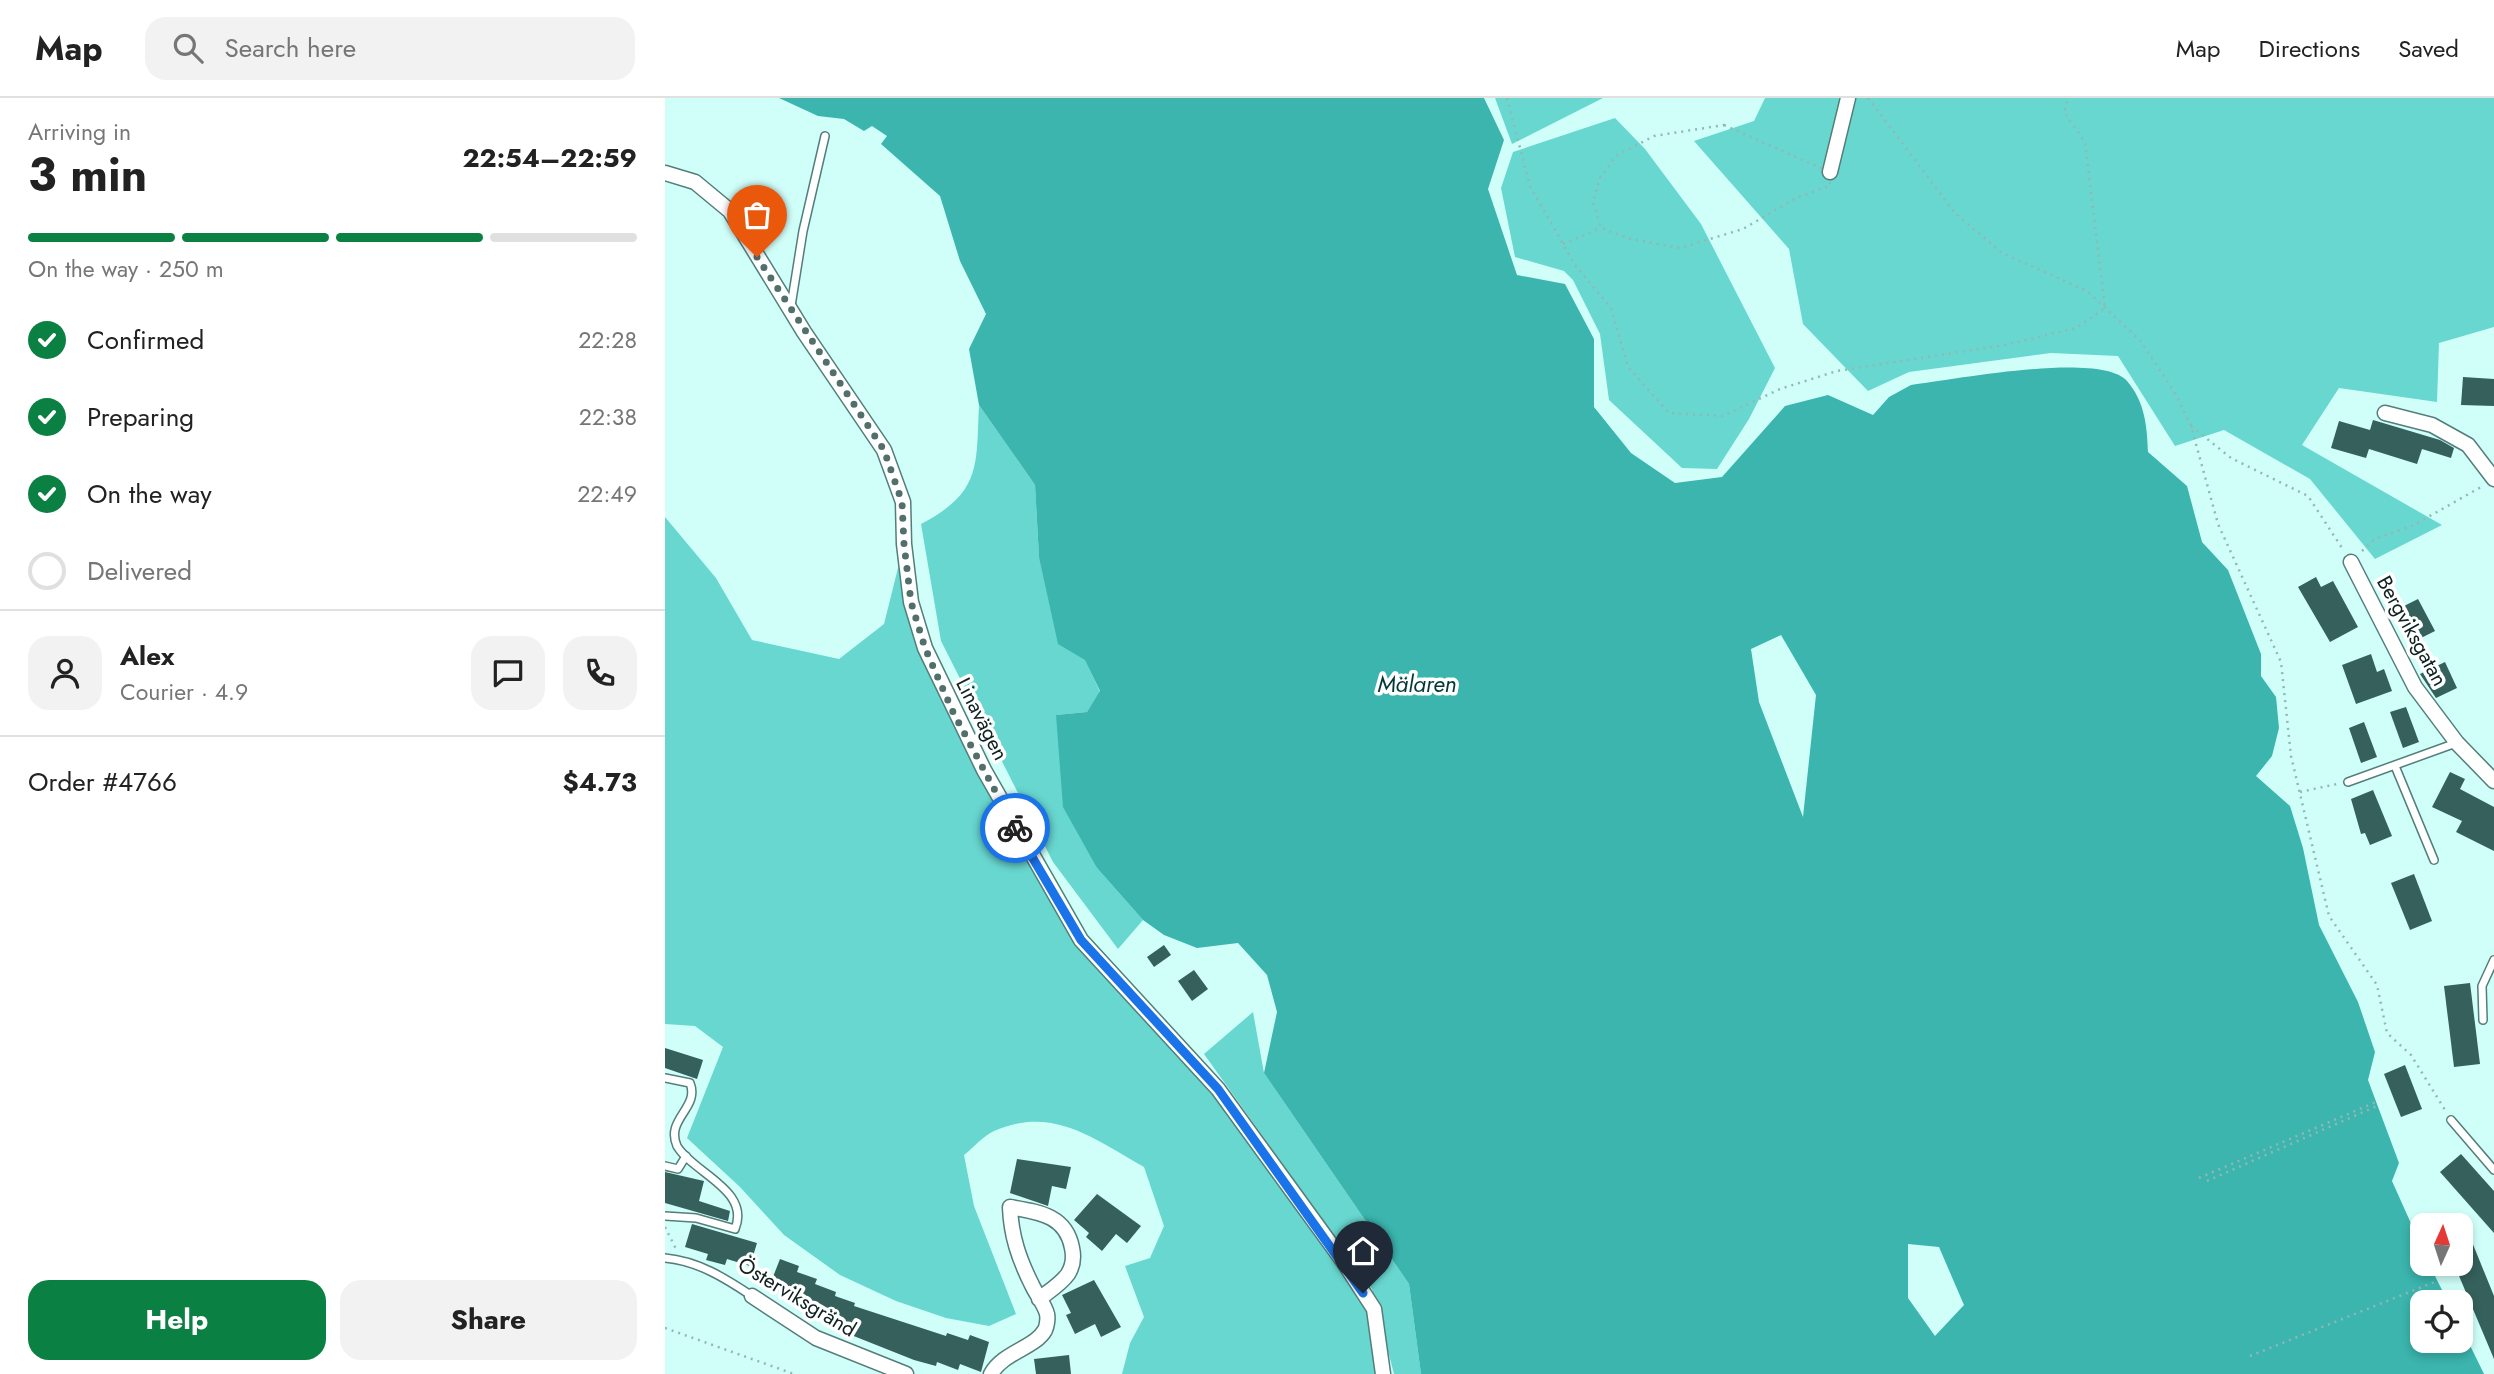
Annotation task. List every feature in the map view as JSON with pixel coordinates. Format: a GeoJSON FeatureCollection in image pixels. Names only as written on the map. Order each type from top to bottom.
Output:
{"type":"FeatureCollection","features":[{"type":"Feature","properties":{"kind":"street"},"geometry":{"type":"LineString","coordinates":[[1830,172],[1848,98]]}},
{"type":"Feature","properties":{"kind":"street","name":"Linavägen"},"geometry":{"type":"LineString","coordinates":[[665,173],[695,182],[730,211],[790,311],[884,450],[902,502],[911,602],[925,648],[953,712],[1040,872],[1081,940],[1218,1089],[1343,1261],[1374,1309],[1383,1374]]}},
{"type":"Feature","properties":{"kind":"street"},"geometry":{"type":"LineString","coordinates":[[2385,413],[2432,425],[2468,445],[2489,482]]}},
{"type":"Feature","properties":{"kind":"street","name":"Bergviksgatan"},"geometry":{"type":"LineString","coordinates":[[2351,562],[2415,687],[2457,743],[2494,781]]}},
{"type":"Feature","properties":{"kind":"street"},"geometry":{"type":"LineString","coordinates":[[991,1374],[996,1364],[1039,1337],[1047,1328],[1048,1315],[1039,1300],[1017,1252],[1010,1206],[1046,1214],[1061,1222],[1069,1236],[1073,1263],[1067,1275],[1039,1300]]}},
{"type":"Feature","properties":{"kind":"street","name":"Österviksgränd"},"geometry":{"type":"LineString","coordinates":[[753,1296],[816,1338],[906,1374]]}},
{"type":"Feature","properties":{"kind":"lane"},"geometry":{"type":"LineString","coordinates":[[790,311],[803,231],[825,136]]}},
{"type":"Feature","properties":{"kind":"lane"},"geometry":{"type":"LineString","coordinates":[[2348,782],[2457,743]]}},
{"type":"Feature","properties":{"kind":"lane"},"geometry":{"type":"LineString","coordinates":[[2395,766],[2434,860]]}},
{"type":"Feature","properties":{"kind":"lane"},"geometry":{"type":"LineString","coordinates":[[2483,1020],[2482,986],[2494,960]]}},
{"type":"Feature","properties":{"kind":"lane"},"geometry":{"type":"LineString","coordinates":[[665,1078],[689,1083],[694,1092],[691,1101],[675,1123],[673,1133],[676,1145],[715,1178],[734,1202],[739,1219],[735,1229],[697,1218],[665,1216]]}},
{"type":"Feature","properties":{"kind":"lane"},"geometry":{"type":"LineString","coordinates":[[2451,1120],[2494,1170]]}},
{"type":"Feature","properties":{"kind":"lane"},"geometry":{"type":"LineString","coordinates":[[665,1122],[675,1123]]}},
{"type":"Feature","properties":{"kind":"lane"},"geometry":{"type":"LineString","coordinates":[[665,1166],[678,1169],[687,1156]]}},
{"type":"Feature","properties":{"kind":"lane","name":"Österviksgränd"},"geometry":{"type":"LineString","coordinates":[[665,1258],[681,1259],[721,1275],[753,1296]]}},
{"type":"Feature","properties":{"kind":"path"},"geometry":{"type":"LineString","coordinates":[[1507,98],[1530,186],[1575,265],[1611,308],[1628,367],[1669,414],[1723,416],[1780,389],[1837,371],[2005,345],[2076,328],[2105,308]]}},
{"type":"Feature","properties":{"kind":"path"},"geometry":{"type":"LineString","coordinates":[[1868,98],[1955,213],[2002,253],[2087,291],[2140,340],[2175,393],[2191,426],[2218,524],[2281,662],[2291,755],[2329,916],[2377,985],[2387,1033],[2411,1055],[2451,1120]]}},
{"type":"Feature","properties":{"kind":"path"},"geometry":{"type":"LineString","coordinates":[[2068,98],[2064,112],[2085,142],[2105,308]]}},
{"type":"Feature","properties":{"kind":"path"},"geometry":{"type":"LineString","coordinates":[[1563,244],[1601,228],[1630,239],[1680,248],[1743,229],[1798,197],[1830,186],[1830,172],[1724,125],[1654,136],[1616,156],[1600,178],[1593,202],[1601,228]]}},
{"type":"Feature","properties":{"kind":"path"},"geometry":{"type":"LineString","coordinates":[[2191,426],[2231,458],[2308,496],[2351,562],[2375,539],[2414,525],[2489,482]]}},
{"type":"Feature","properties":{"kind":"path"},"geometry":{"type":"LineString","coordinates":[[2299,792],[2348,782]]}},
{"type":"Feature","properties":{"kind":"path"},"geometry":{"type":"LineString","coordinates":[[2199,1178],[2377,1104],[2207,1181]]}},
{"type":"Feature","properties":{"kind":"path"},"geometry":{"type":"LineString","coordinates":[[665,1227],[681,1259]]}},
{"type":"Feature","properties":{"kind":"path"},"geometry":{"type":"LineString","coordinates":[[2250,1356],[2437,1281]]}},
{"type":"Feature","properties":{"kind":"path"},"geometry":{"type":"LineString","coordinates":[[665,1328],[794,1374]]}},
{"type":"Feature","properties":{"kind":"shaded area"},"geometry":{"type":"Polygon","coordinates":[[[1495,98],[1603,98],[1512,144],[1495,98]]]}},
{"type":"Feature","properties":{"kind":"shaded area"},"geometry":{"type":"Polygon","coordinates":[[[1765,98],[2494,98],[2494,327],[2439,343],[2437,402],[2339,388],[2302,445],[2442,525],[2375,559],[2310,479],[2224,430],[2175,446],[2118,356],[2051,353],[1909,372],[1868,391],[1803,324],[1789,249],[1694,141],[1754,121],[1765,98]]]}},
{"type":"Feature","properties":{"kind":"shaded area"},"geometry":{"type":"Polygon","coordinates":[[[1615,118],[1645,149],[1701,224],[1775,368],[1749,419],[1717,469],[1682,468],[1609,400],[1600,334],[1573,280],[1564,271],[1515,257],[1501,188],[1513,152],[1615,118]]]}},
{"type":"Feature","properties":{"kind":"shaded area"},"geometry":{"type":"Polygon","coordinates":[[[979,405],[1035,485],[1039,557],[1100,692],[1087,712],[1056,715],[1097,868],[1143,920],[1118,949],[1053,862],[941,641],[921,524],[955,500],[972,475],[979,405]]]}},
{"type":"Feature","properties":{"kind":"shaded area"},"geometry":{"type":"Polygon","coordinates":[[[665,517],[716,578],[752,640],[839,659],[884,624],[904,544],[925,648],[1081,940],[1218,1089],[1374,1309],[1383,1374],[1122,1374],[1130,1343],[1144,1317],[1125,1266],[1150,1258],[1164,1226],[1144,1167],[1090,1136],[1072,1129],[1035,1122],[1015,1124],[990,1133],[964,1155],[974,1206],[1016,1314],[989,1326],[946,1318],[896,1301],[840,1275],[784,1235],[740,1187],[687,1138],[723,1047],[695,1026],[665,1024],[665,517]]]}},
{"type":"Feature","properties":{"kind":"shaded area"},"geometry":{"type":"Polygon","coordinates":[[[1253,1012],[1264,1073],[1409,1284],[1421,1374],[1394,1374],[1372,1289],[1204,1054],[1253,1012]]]}},
{"type":"Feature","properties":{"kind":"water","name":"Mälaren"},"geometry":{"type":"Polygon","coordinates":[[[779,98],[1484,98],[1504,140],[1488,189],[1517,275],[1565,284],[1594,339],[1594,407],[1631,453],[1675,483],[1722,477],[1785,406],[1828,395],[1873,415],[1889,397],[1911,385],[1991,374],[2088,368],[2112,372],[2127,381],[2141,406],[2146,424],[2148,452],[2187,486],[2202,542],[2228,570],[2261,654],[2261,676],[2276,697],[2279,728],[2272,756],[2256,776],[2290,806],[2303,848],[2319,925],[2358,1002],[2375,1052],[2368,1080],[2399,1163],[2392,1181],[2410,1221],[2410,1276],[2435,1276],[2442,1290],[2410,1290],[2410,1353],[2473,1352],[2484,1374],[1421,1374],[1409,1284],[1264,1073],[1277,1012],[1267,975],[1238,943],[1197,948],[1164,935],[1143,920],[1097,868],[1063,807],[1056,715],[1087,712],[1100,691],[1085,660],[1058,644],[1039,557],[1035,485],[979,405],[969,349],[986,314],[960,261],[940,196],[881,144],[887,136],[872,126],[864,131],[844,119],[818,116],[779,98]],[[1781,635],[1751,649],[1759,702],[1803,817],[1816,695],[1781,635]],[[1908,1244],[1908,1298],[1935,1336],[1964,1305],[1939,1247],[1908,1244]]]}},
{"type":"Feature","properties":{"kind":"building"},"geometry":{"type":"Polygon","coordinates":[[[2463,377],[2494,379],[2494,406],[2461,405],[2463,377]]]}},
{"type":"Feature","properties":{"kind":"building"},"geometry":{"type":"Polygon","coordinates":[[[2373,420],[2440,440],[2454,448],[2451,458],[2422,449],[2417,464],[2369,449],[2366,458],[2331,448],[2339,421],[2370,430],[2373,420]]]}},
{"type":"Feature","properties":{"kind":"building"},"geometry":{"type":"Polygon","coordinates":[[[2316,577],[2321,587],[2333,581],[2358,627],[2330,642],[2298,587],[2316,577]]]}},
{"type":"Feature","properties":{"kind":"building"},"geometry":{"type":"Polygon","coordinates":[[[2418,599],[2435,631],[2413,642],[2396,610],[2418,599]]]}},
{"type":"Feature","properties":{"kind":"building"},"geometry":{"type":"Polygon","coordinates":[[[2371,654],[2377,672],[2384,669],[2392,691],[2356,704],[2342,665],[2371,654]]]}},
{"type":"Feature","properties":{"kind":"building"},"geometry":{"type":"Polygon","coordinates":[[[2445,662],[2457,688],[2436,698],[2420,674],[2445,662]]]}},
{"type":"Feature","properties":{"kind":"building"},"geometry":{"type":"Polygon","coordinates":[[[2406,707],[2419,742],[2403,748],[2390,712],[2406,707]]]}},
{"type":"Feature","properties":{"kind":"building"},"geometry":{"type":"Polygon","coordinates":[[[2364,722],[2377,757],[2361,763],[2349,728],[2364,722]]]}},
{"type":"Feature","properties":{"kind":"building"},"geometry":{"type":"Polygon","coordinates":[[[2450,772],[2465,779],[2460,789],[2494,807],[2494,851],[2456,832],[2462,821],[2432,807],[2450,772]]]}},
{"type":"Feature","properties":{"kind":"building"},"geometry":{"type":"Polygon","coordinates":[[[2373,790],[2392,836],[2370,845],[2365,833],[2361,834],[2351,799],[2373,790]]]}},
{"type":"Feature","properties":{"kind":"building"},"geometry":{"type":"Polygon","coordinates":[[[2414,874],[2432,921],[2410,930],[2391,883],[2414,874]]]}},
{"type":"Feature","properties":{"kind":"building"},"geometry":{"type":"Polygon","coordinates":[[[1164,945],[1171,955],[1154,967],[1147,957],[1164,945]]]}},
{"type":"Feature","properties":{"kind":"building"},"geometry":{"type":"Polygon","coordinates":[[[1194,970],[1208,989],[1192,1001],[1178,981],[1194,970]]]}},
{"type":"Feature","properties":{"kind":"building"},"geometry":{"type":"Polygon","coordinates":[[[2470,983],[2480,1064],[2454,1067],[2444,986],[2470,983]]]}},
{"type":"Feature","properties":{"kind":"building"},"geometry":{"type":"Polygon","coordinates":[[[665,1048],[703,1060],[697,1079],[665,1068],[665,1048]]]}},
{"type":"Feature","properties":{"kind":"building"},"geometry":{"type":"Polygon","coordinates":[[[2405,1065],[2422,1109],[2401,1117],[2384,1074],[2405,1065]]]}},
{"type":"Feature","properties":{"kind":"building"},"geometry":{"type":"Polygon","coordinates":[[[2461,1154],[2494,1191],[2494,1233],[2440,1172],[2461,1154]]]}},
{"type":"Feature","properties":{"kind":"building"},"geometry":{"type":"Polygon","coordinates":[[[1017,1159],[1071,1167],[1066,1189],[1052,1186],[1048,1206],[1010,1193],[1017,1159]]]}},
{"type":"Feature","properties":{"kind":"building"},"geometry":{"type":"Polygon","coordinates":[[[665,1172],[704,1181],[699,1201],[730,1211],[728,1221],[665,1203],[665,1172]]]}},
{"type":"Feature","properties":{"kind":"building"},"geometry":{"type":"Polygon","coordinates":[[[1097,1194],[1141,1226],[1127,1243],[1116,1234],[1102,1251],[1086,1237],[1089,1233],[1074,1220],[1097,1194]]]}},
{"type":"Feature","properties":{"kind":"building"},"geometry":{"type":"Polygon","coordinates":[[[692,1224],[757,1243],[750,1266],[727,1259],[725,1265],[706,1260],[708,1254],[685,1247],[692,1224]]]}},
{"type":"Feature","properties":{"kind":"building"},"geometry":{"type":"Polygon","coordinates":[[[2473,1244],[2494,1296],[2494,1359],[2473,1309],[2473,1290],[2465,1290],[2459,1276],[2473,1276],[2473,1244]]]}},
{"type":"Feature","properties":{"kind":"building"},"geometry":{"type":"Polygon","coordinates":[[[780,1259],[799,1266],[797,1272],[817,1279],[815,1284],[836,1292],[835,1296],[855,1303],[854,1306],[946,1336],[947,1333],[968,1340],[970,1335],[989,1342],[981,1372],[960,1364],[958,1370],[937,1362],[936,1366],[914,1360],[826,1325],[827,1321],[806,1313],[808,1308],[788,1301],[790,1295],[769,1287],[780,1259]]]}},
{"type":"Feature","properties":{"kind":"building"},"geometry":{"type":"Polygon","coordinates":[[[1094,1280],[1121,1327],[1101,1337],[1095,1324],[1075,1334],[1066,1315],[1071,1313],[1062,1295],[1094,1280]]]}},
{"type":"Feature","properties":{"kind":"building"},"geometry":{"type":"Polygon","coordinates":[[[1069,1355],[1071,1374],[1036,1374],[1034,1359],[1069,1355]]]}},
{"type":"Feature","properties":{"kind":"way so far"},"geometry":{"type":"LineString","coordinates":[[757,257],[884,450],[902,502],[911,602],[925,648],[953,712],[1015,828]]}},
{"type":"Feature","properties":{"kind":"route"},"geometry":{"type":"LineString","coordinates":[[1015,828],[1081,940],[1218,1089],[1343,1261],[1363,1293]]}}]}
